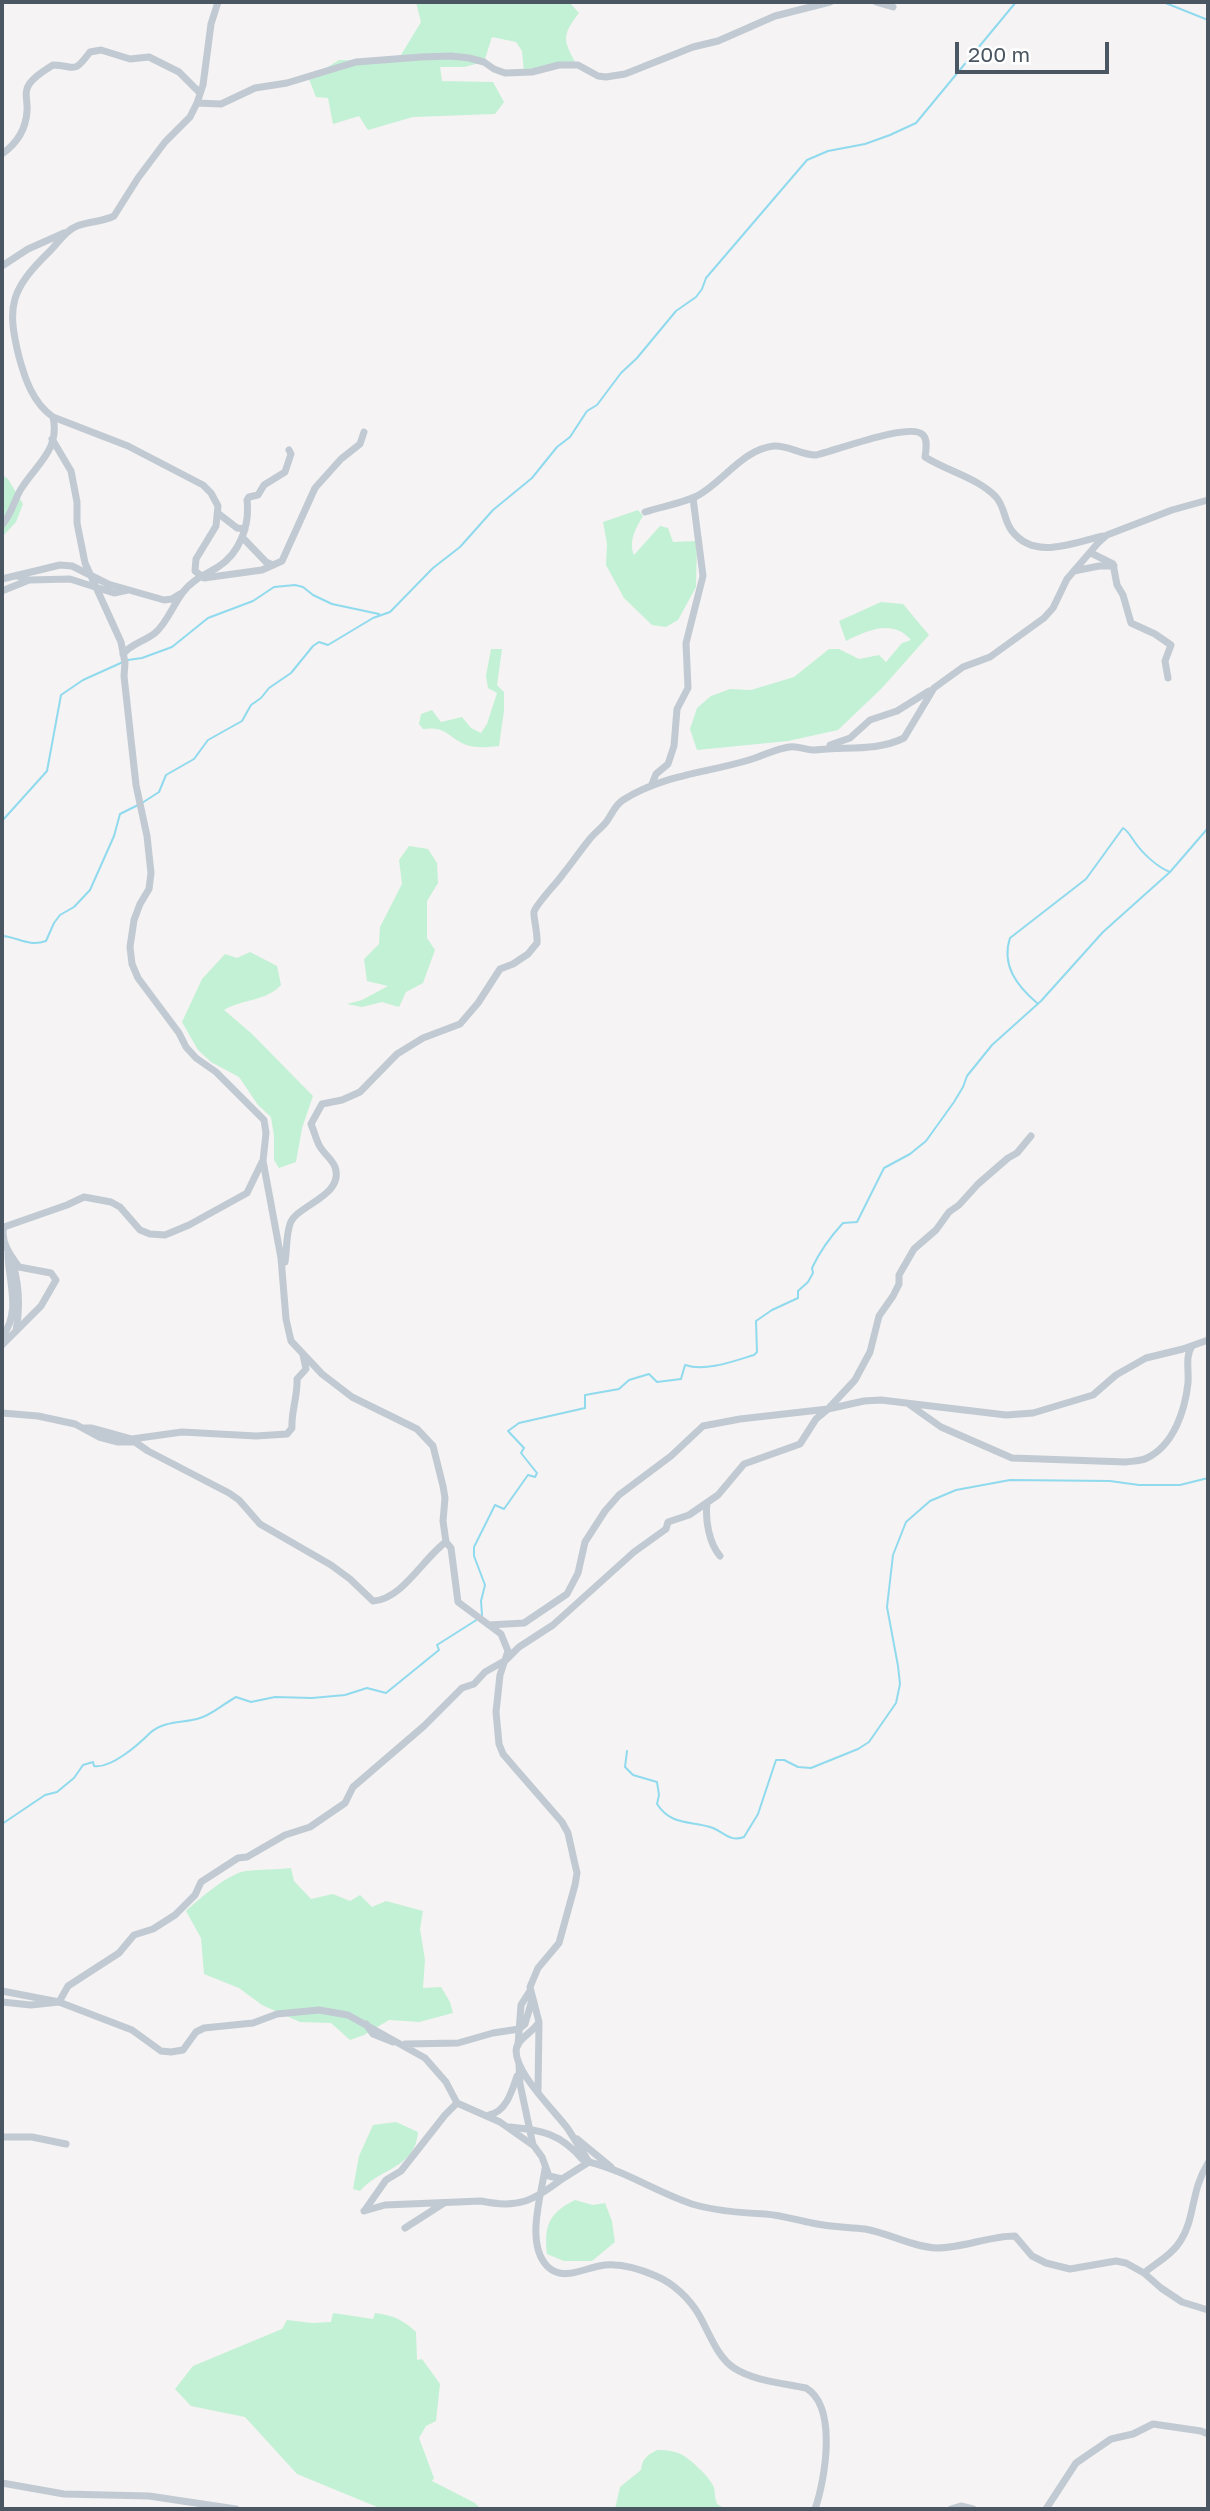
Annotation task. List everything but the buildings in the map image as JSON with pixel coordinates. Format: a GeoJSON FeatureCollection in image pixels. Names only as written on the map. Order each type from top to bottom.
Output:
{"type":"FeatureCollection","features":[{"type":"Feature","properties":{"kind":"street"},"geometry":{"type":"LineString","coordinates":[[2,266],[28,249],[71,229],[114,216],[138,178],[165,142],[190,117],[197,103],[211,24],[218,2]]}},
{"type":"Feature","properties":{"kind":"street"},"geometry":{"type":"LineString","coordinates":[[197,103],[221,104],[255,88],[287,83],[356,62],[421,57],[451,55],[469,58],[505,73],[578,65],[598,76],[625,74],[693,47],[718,41],[775,16],[830,2]]}},
{"type":"Feature","properties":{"kind":"street"},"geometry":{"type":"LineString","coordinates":[[876,2],[893,6]]}},
{"type":"Feature","properties":{"kind":"street"},"geometry":{"type":"LineString","coordinates":[[2,153],[15,142],[25,124],[25,95],[29,84],[53,65],[70,69],[79,66],[90,52],[101,50],[130,59],[149,57],[179,72],[200,93]]}},
{"type":"Feature","properties":{"kind":"street"},"geometry":{"type":"LineString","coordinates":[[71,229],[34,265],[16,296],[11,318],[22,368],[43,411],[128,446],[203,485],[216,499],[219,514],[212,536],[196,559],[195,571],[204,578],[262,570],[282,561],[315,488],[360,444],[364,432]]}},
{"type":"Feature","properties":{"kind":"street"},"geometry":{"type":"LineString","coordinates":[[2,525],[9,518],[22,486],[45,459],[55,428],[53,417]]}},
{"type":"Feature","properties":{"kind":"street"},"geometry":{"type":"LineString","coordinates":[[645,512],[684,503],[761,449],[781,446],[807,455],[816,455],[887,434],[914,430],[922,433],[926,439],[926,457],[996,497],[1007,523],[1021,540],[1035,547],[1056,548],[1107,535],[1172,510],[1188,508],[1208,500]]}},
{"type":"Feature","properties":{"kind":"street"},"geometry":{"type":"LineString","coordinates":[[52,439],[71,471],[77,502],[77,523],[89,575],[121,642],[124,659],[136,785],[147,836],[151,873],[149,889],[139,904],[133,927],[130,947],[132,964],[138,978],[179,1033],[186,1047],[216,1072],[264,1120],[266,1133],[263,1161],[282,1258],[290,1341],[322,1374],[352,1397],[417,1429],[433,1446],[440,1466],[445,1498],[443,1521],[446,1542],[451,1548],[458,1602],[501,1634],[508,1651],[500,1675],[496,1712],[499,1744],[503,1754],[562,1822],[568,1833],[576,1873],[559,1943],[538,1968],[531,1994],[521,2005],[517,2045],[528,2129],[549,2176],[559,2179]]}},
{"type":"Feature","properties":{"kind":"street"},"geometry":{"type":"LineString","coordinates":[[124,659],[127,649],[156,632],[183,592],[200,575],[220,565],[240,544],[248,514],[247,500],[258,495],[264,485],[285,472],[289,450]]}},
{"type":"Feature","properties":{"kind":"street"},"geometry":{"type":"LineString","coordinates":[[652,785],[656,774],[668,764],[677,709],[688,688],[686,643],[703,576],[692,498]]}},
{"type":"Feature","properties":{"kind":"street"},"geometry":{"type":"LineString","coordinates":[[219,514],[243,533],[266,562],[272,565]]}},
{"type":"Feature","properties":{"kind":"street"},"geometry":{"type":"LineString","coordinates":[[284,1283],[290,1222],[306,1206],[324,1196],[334,1183],[335,1167],[319,1145],[311,1124],[322,1104],[360,1092],[397,1054],[423,1038],[460,1024],[478,1003],[500,968],[513,964],[528,954],[537,943],[538,929],[534,911],[621,801],[652,785],[685,774],[710,771],[791,746],[814,750],[850,738],[870,720],[897,711],[963,667],[990,657],[1044,618],[1053,608],[1067,579],[1107,535]]}},
{"type":"Feature","properties":{"kind":"street"},"geometry":{"type":"LineString","coordinates":[[1091,553],[1114,566]]}},
{"type":"Feature","properties":{"kind":"street"},"geometry":{"type":"LineString","coordinates":[[2,579],[60,565],[72,566],[89,575],[164,600],[172,599],[183,592]]}},
{"type":"Feature","properties":{"kind":"street"},"geometry":{"type":"LineString","coordinates":[[1073,572],[1099,566],[1114,566]]}},
{"type":"Feature","properties":{"kind":"street"},"geometry":{"type":"LineString","coordinates":[[1114,566],[1116,585],[1123,595],[1131,623],[1171,645],[1165,662],[1168,678]]}},
{"type":"Feature","properties":{"kind":"street"},"geometry":{"type":"LineString","coordinates":[[17,576],[29,580],[70,579],[78,584],[94,586],[103,592],[130,590]]}},
{"type":"Feature","properties":{"kind":"street"},"geometry":{"type":"LineString","coordinates":[[2,591],[29,580]]}},
{"type":"Feature","properties":{"kind":"street"},"geometry":{"type":"LineString","coordinates":[[823,747],[856,749],[904,738],[934,688]]}},
{"type":"Feature","properties":{"kind":"street"},"geometry":{"type":"LineString","coordinates":[[59,2002],[68,1986],[119,1953],[134,1936],[153,1929],[175,1915],[195,1895],[201,1882],[238,1858],[247,1857],[285,1835],[310,1827],[345,1803],[353,1787],[424,1726],[463,1688],[474,1684],[485,1672],[553,1625],[634,1552],[666,1529],[668,1522],[689,1515],[707,1503],[723,1490],[744,1464],[800,1444],[816,1419],[855,1380],[870,1352],[879,1316],[894,1296],[900,1275],[914,1249],[936,1230],[949,1212],[978,1184],[1017,1153],[1031,1136]]}},
{"type":"Feature","properties":{"kind":"street"},"geometry":{"type":"LineString","coordinates":[[16,1333],[18,1275],[2,1235],[4,1227],[67,1205],[84,1196],[111,1202],[120,1207],[140,1230],[165,1235],[247,1193],[263,1161]]}},
{"type":"Feature","properties":{"kind":"street"},"geometry":{"type":"LineString","coordinates":[[2,1345],[41,1306],[56,1280],[51,1273],[42,1270],[23,1269],[10,1254]]}},
{"type":"Feature","properties":{"kind":"street"},"geometry":{"type":"LineString","coordinates":[[2,1337],[12,1310],[13,1280],[8,1261],[10,1254]]}},
{"type":"Feature","properties":{"kind":"street"},"geometry":{"type":"LineString","coordinates":[[489,1625],[524,1623],[567,1594],[578,1573],[585,1542],[605,1511],[619,1495],[671,1457],[703,1426],[731,1420],[828,1409],[864,1401],[906,1403],[1006,1415],[1033,1413],[1093,1395],[1134,1364],[1160,1353],[1208,1340]]}},
{"type":"Feature","properties":{"kind":"street"},"geometry":{"type":"LineString","coordinates":[[906,1403],[941,1427],[1012,1458],[1126,1462],[1144,1459],[1164,1444],[1179,1421],[1188,1382],[1188,1353],[1192,1346]]}},
{"type":"Feature","properties":{"kind":"street"},"geometry":{"type":"LineString","coordinates":[[82,1428],[92,1428],[132,1439],[195,1431],[256,1436],[287,1434],[292,1428],[297,1379],[306,1369],[302,1352]]}},
{"type":"Feature","properties":{"kind":"street"},"geometry":{"type":"LineString","coordinates":[[2,1413],[38,1416],[75,1424],[99,1437],[118,1442],[135,1442],[229,1493],[246,1507],[260,1524],[331,1566],[350,1579],[373,1601],[382,1600],[405,1584],[446,1542]]}},
{"type":"Feature","properties":{"kind":"street"},"geometry":{"type":"LineString","coordinates":[[707,1503],[709,1532],[714,1548],[720,1556]]}},
{"type":"Feature","properties":{"kind":"street"},"geometry":{"type":"LineString","coordinates":[[2,1991],[59,2002],[132,2030],[161,2051],[171,2052],[183,2050],[196,2032],[204,2028],[253,2023],[277,2014],[328,2011],[348,2015],[425,2058],[446,2082],[457,2103],[508,2127],[534,2146]]}},
{"type":"Feature","properties":{"kind":"street"},"geometry":{"type":"LineString","coordinates":[[531,1994],[541,2033],[537,2079],[539,2095]]}},
{"type":"Feature","properties":{"kind":"street"},"geometry":{"type":"LineString","coordinates":[[2,2002],[31,2005],[59,2002]]}},
{"type":"Feature","properties":{"kind":"street"},"geometry":{"type":"LineString","coordinates":[[517,2045],[539,2022]]}},
{"type":"Feature","properties":{"kind":"street"},"geometry":{"type":"LineString","coordinates":[[402,2044],[458,2043],[519,2029]]}},
{"type":"Feature","properties":{"kind":"street"},"geometry":{"type":"LineString","coordinates":[[518,2068],[571,2134],[587,2163]]}},
{"type":"Feature","properties":{"kind":"street"},"geometry":{"type":"LineString","coordinates":[[488,2116],[497,2114],[502,2107],[512,2090],[518,2068]]}},
{"type":"Feature","properties":{"kind":"street"},"geometry":{"type":"LineString","coordinates":[[457,2103],[401,2171],[386,2180],[364,2211],[385,2205],[526,2202],[539,2197],[559,2179],[587,2163]]}},
{"type":"Feature","properties":{"kind":"street"},"geometry":{"type":"LineString","coordinates":[[508,2127],[546,2132],[570,2145],[587,2163],[631,2176],[692,2204],[733,2213],[766,2214],[814,2224],[866,2229],[937,2248],[1001,2236],[1015,2236],[1032,2256],[1058,2267],[1070,2269],[1116,2261],[1126,2263],[1182,2302],[1208,2309]]}},
{"type":"Feature","properties":{"kind":"street"},"geometry":{"type":"LineString","coordinates":[[571,2134],[615,2171]]}},
{"type":"Feature","properties":{"kind":"street"},"geometry":{"type":"LineString","coordinates":[[2,2137],[32,2137],[66,2144]]}},
{"type":"Feature","properties":{"kind":"street"},"geometry":{"type":"LineString","coordinates":[[1144,2273],[1181,2241],[1188,2227],[1199,2178],[1208,2163]]}},
{"type":"Feature","properties":{"kind":"street"},"geometry":{"type":"LineString","coordinates":[[545,2168],[539,2197],[537,2244],[548,2267],[566,2274],[599,2266],[622,2266],[658,2276],[683,2295],[734,2369],[813,2392],[824,2414],[826,2441],[824,2476],[815,2509]]}},
{"type":"Feature","properties":{"kind":"street"},"geometry":{"type":"LineString","coordinates":[[405,2228],[444,2203]]}},
{"type":"Feature","properties":{"kind":"street"},"geometry":{"type":"LineString","coordinates":[[1046,2509],[1076,2463],[1111,2440],[1133,2434],[1153,2424],[1208,2434]]}},
{"type":"Feature","properties":{"kind":"street"},"geometry":{"type":"LineString","coordinates":[[2,2483],[64,2494],[149,2496],[236,2509]]}},
{"type":"Feature","properties":{"kind":"street"},"geometry":{"type":"LineString","coordinates":[[951,2509],[961,2506],[973,2509]]}},
{"type":"Feature","properties":{"kind":"green space"},"geometry":{"type":"Polygon","coordinates":[[[416,2],[569,2],[579,13],[569,28],[566,40],[578,67],[548,68],[524,73],[522,51],[516,42],[492,37],[484,62],[464,67],[440,67],[442,81],[493,82],[504,102],[495,114],[413,117],[368,130],[359,116],[333,124],[328,98],[316,97],[309,79],[339,60],[382,61],[401,55],[421,22],[416,2]]]}},
{"type":"Feature","properties":{"kind":"green space"},"geometry":{"type":"Polygon","coordinates":[[[2,475],[8,479],[23,504],[16,522],[2,537],[2,475]]]}},
{"type":"Feature","properties":{"kind":"green space"},"geometry":{"type":"Polygon","coordinates":[[[638,510],[643,516],[632,540],[634,555],[660,526],[668,528],[673,542],[697,541],[696,587],[678,620],[666,627],[652,625],[624,598],[606,565],[607,544],[603,522],[638,510]]]}},
{"type":"Feature","properties":{"kind":"green space"},"geometry":{"type":"Polygon","coordinates":[[[881,602],[903,604],[929,635],[882,688],[838,730],[788,741],[697,750],[690,729],[697,708],[711,696],[730,689],[751,690],[794,677],[829,649],[839,649],[859,659],[879,655],[886,662],[902,643],[911,640],[896,630],[880,628],[846,641],[839,621],[881,602]]]}},
{"type":"Feature","properties":{"kind":"green space"},"geometry":{"type":"Polygon","coordinates":[[[491,649],[502,649],[497,685],[504,692],[504,711],[499,746],[473,747],[442,730],[423,729],[419,724],[421,714],[432,710],[441,722],[462,717],[471,728],[481,733],[487,724],[497,693],[488,688],[486,676],[491,649]]]}},
{"type":"Feature","properties":{"kind":"green space"},"geometry":{"type":"Polygon","coordinates":[[[409,846],[428,849],[437,863],[438,883],[427,901],[427,938],[435,950],[423,983],[406,992],[399,1007],[382,1002],[362,1007],[347,1004],[362,1000],[388,986],[367,981],[364,959],[379,944],[380,927],[402,884],[399,860],[409,846]]]}},
{"type":"Feature","properties":{"kind":"green space"},"geometry":{"type":"Polygon","coordinates":[[[250,952],[277,966],[281,985],[269,994],[224,1010],[251,1033],[313,1096],[302,1128],[296,1162],[279,1168],[274,1160],[271,1117],[258,1105],[239,1077],[211,1062],[198,1050],[182,1022],[202,979],[225,954],[237,958],[250,952]]]}},
{"type":"Feature","properties":{"kind":"green space"},"geometry":{"type":"Polygon","coordinates":[[[291,1868],[294,1881],[311,1899],[333,1894],[350,1901],[360,1895],[372,1907],[386,1901],[423,1911],[420,1929],[425,1960],[423,1988],[441,1987],[453,2013],[419,2022],[389,2020],[350,2040],[331,2023],[300,2022],[262,2005],[239,1988],[204,1974],[201,1938],[186,1911],[231,1876],[252,1870],[291,1868]]]}},
{"type":"Feature","properties":{"kind":"green space"},"geometry":{"type":"Polygon","coordinates":[[[396,2122],[418,2132],[410,2154],[360,2191],[353,2189],[359,2156],[373,2125],[396,2122]]]}},
{"type":"Feature","properties":{"kind":"green space"},"geometry":{"type":"Polygon","coordinates":[[[575,2200],[593,2205],[605,2203],[612,2221],[615,2242],[592,2261],[564,2261],[547,2254],[546,2235],[550,2221],[559,2210],[575,2200]]]}},
{"type":"Feature","properties":{"kind":"green space"},"geometry":{"type":"Polygon","coordinates":[[[333,2313],[373,2319],[375,2313],[387,2315],[402,2321],[416,2332],[417,2360],[422,2359],[440,2384],[436,2421],[426,2426],[419,2438],[434,2478],[432,2481],[475,2503],[481,2509],[382,2509],[297,2474],[245,2417],[191,2406],[175,2389],[193,2366],[282,2329],[287,2320],[331,2322],[333,2313]]]}},
{"type":"Feature","properties":{"kind":"green space"},"geometry":{"type":"Polygon","coordinates":[[[657,2450],[678,2453],[692,2462],[712,2484],[717,2504],[726,2509],[615,2509],[620,2487],[641,2470],[646,2457],[657,2450]]]}},
{"type":"Feature","properties":{"kind":"waterway"},"geometry":{"type":"LineString","coordinates":[[142,803],[159,792],[166,775],[194,759],[208,740],[242,721],[251,705],[291,673],[313,646],[319,642],[328,645],[373,618],[390,612],[433,568],[460,547],[493,510],[532,478],[557,447],[570,437],[587,411],[597,405],[621,373],[676,311],[696,297],[706,278],[807,160],[828,151],[865,144],[916,123],[1016,2]]}},
{"type":"Feature","properties":{"kind":"waterway"},"geometry":{"type":"LineString","coordinates":[[1163,2],[1208,20]]}},
{"type":"Feature","properties":{"kind":"waterway"},"geometry":{"type":"LineString","coordinates":[[128,660],[172,647],[208,618],[253,601],[274,587],[303,587],[332,604],[379,614]]}},
{"type":"Feature","properties":{"kind":"waterway"},"geometry":{"type":"LineString","coordinates":[[2,821],[47,771],[61,695],[83,680],[123,662]]}},
{"type":"Feature","properties":{"kind":"waterway"},"geometry":{"type":"LineString","coordinates":[[2,936],[28,942],[46,941],[60,915],[74,907],[90,890],[114,836],[120,814],[138,805]]}},
{"type":"Feature","properties":{"kind":"waterway"},"geometry":{"type":"LineString","coordinates":[[1037,1003],[1017,982],[1009,966],[1010,938],[1086,879],[1123,828],[1150,859],[1170,872]]}},
{"type":"Feature","properties":{"kind":"waterway"},"geometry":{"type":"LineString","coordinates":[[482,1615],[481,1601],[485,1585],[474,1556],[474,1547],[495,1505],[504,1509],[528,1475],[535,1477],[537,1473],[521,1453],[524,1448],[508,1431],[519,1423],[585,1408],[585,1395],[619,1389],[629,1380],[649,1374],[657,1382],[681,1379],[685,1365],[711,1366],[754,1355],[757,1352],[756,1321],[798,1298],[798,1291],[808,1282],[813,1273],[812,1268],[830,1238],[843,1223],[857,1222],[884,1168],[910,1154],[926,1141],[954,1102],[967,1076],[992,1045],[1041,1001],[1103,932],[1170,872],[1208,828]]}},
{"type":"Feature","properties":{"kind":"waterway"},"geometry":{"type":"LineString","coordinates":[[627,1751],[625,1767],[633,1775],[657,1782],[657,1804],[669,1816],[683,1822],[713,1828],[731,1838],[744,1837],[758,1814],[776,1760],[811,1768],[858,1749],[869,1742],[896,1703],[900,1684],[887,1607],[893,1555],[906,1522],[930,1501],[956,1490],[1010,1480],[1180,1485],[1208,1478]]}},
{"type":"Feature","properties":{"kind":"waterway"},"geometry":{"type":"LineString","coordinates":[[2,1824],[45,1795],[57,1792],[74,1778],[83,1765],[93,1762],[94,1766],[108,1764],[124,1755],[155,1729],[166,1724],[202,1717],[236,1697],[251,1702],[275,1697],[312,1698],[345,1695],[367,1688],[386,1693],[439,1650],[437,1645],[478,1619]]}}]}
